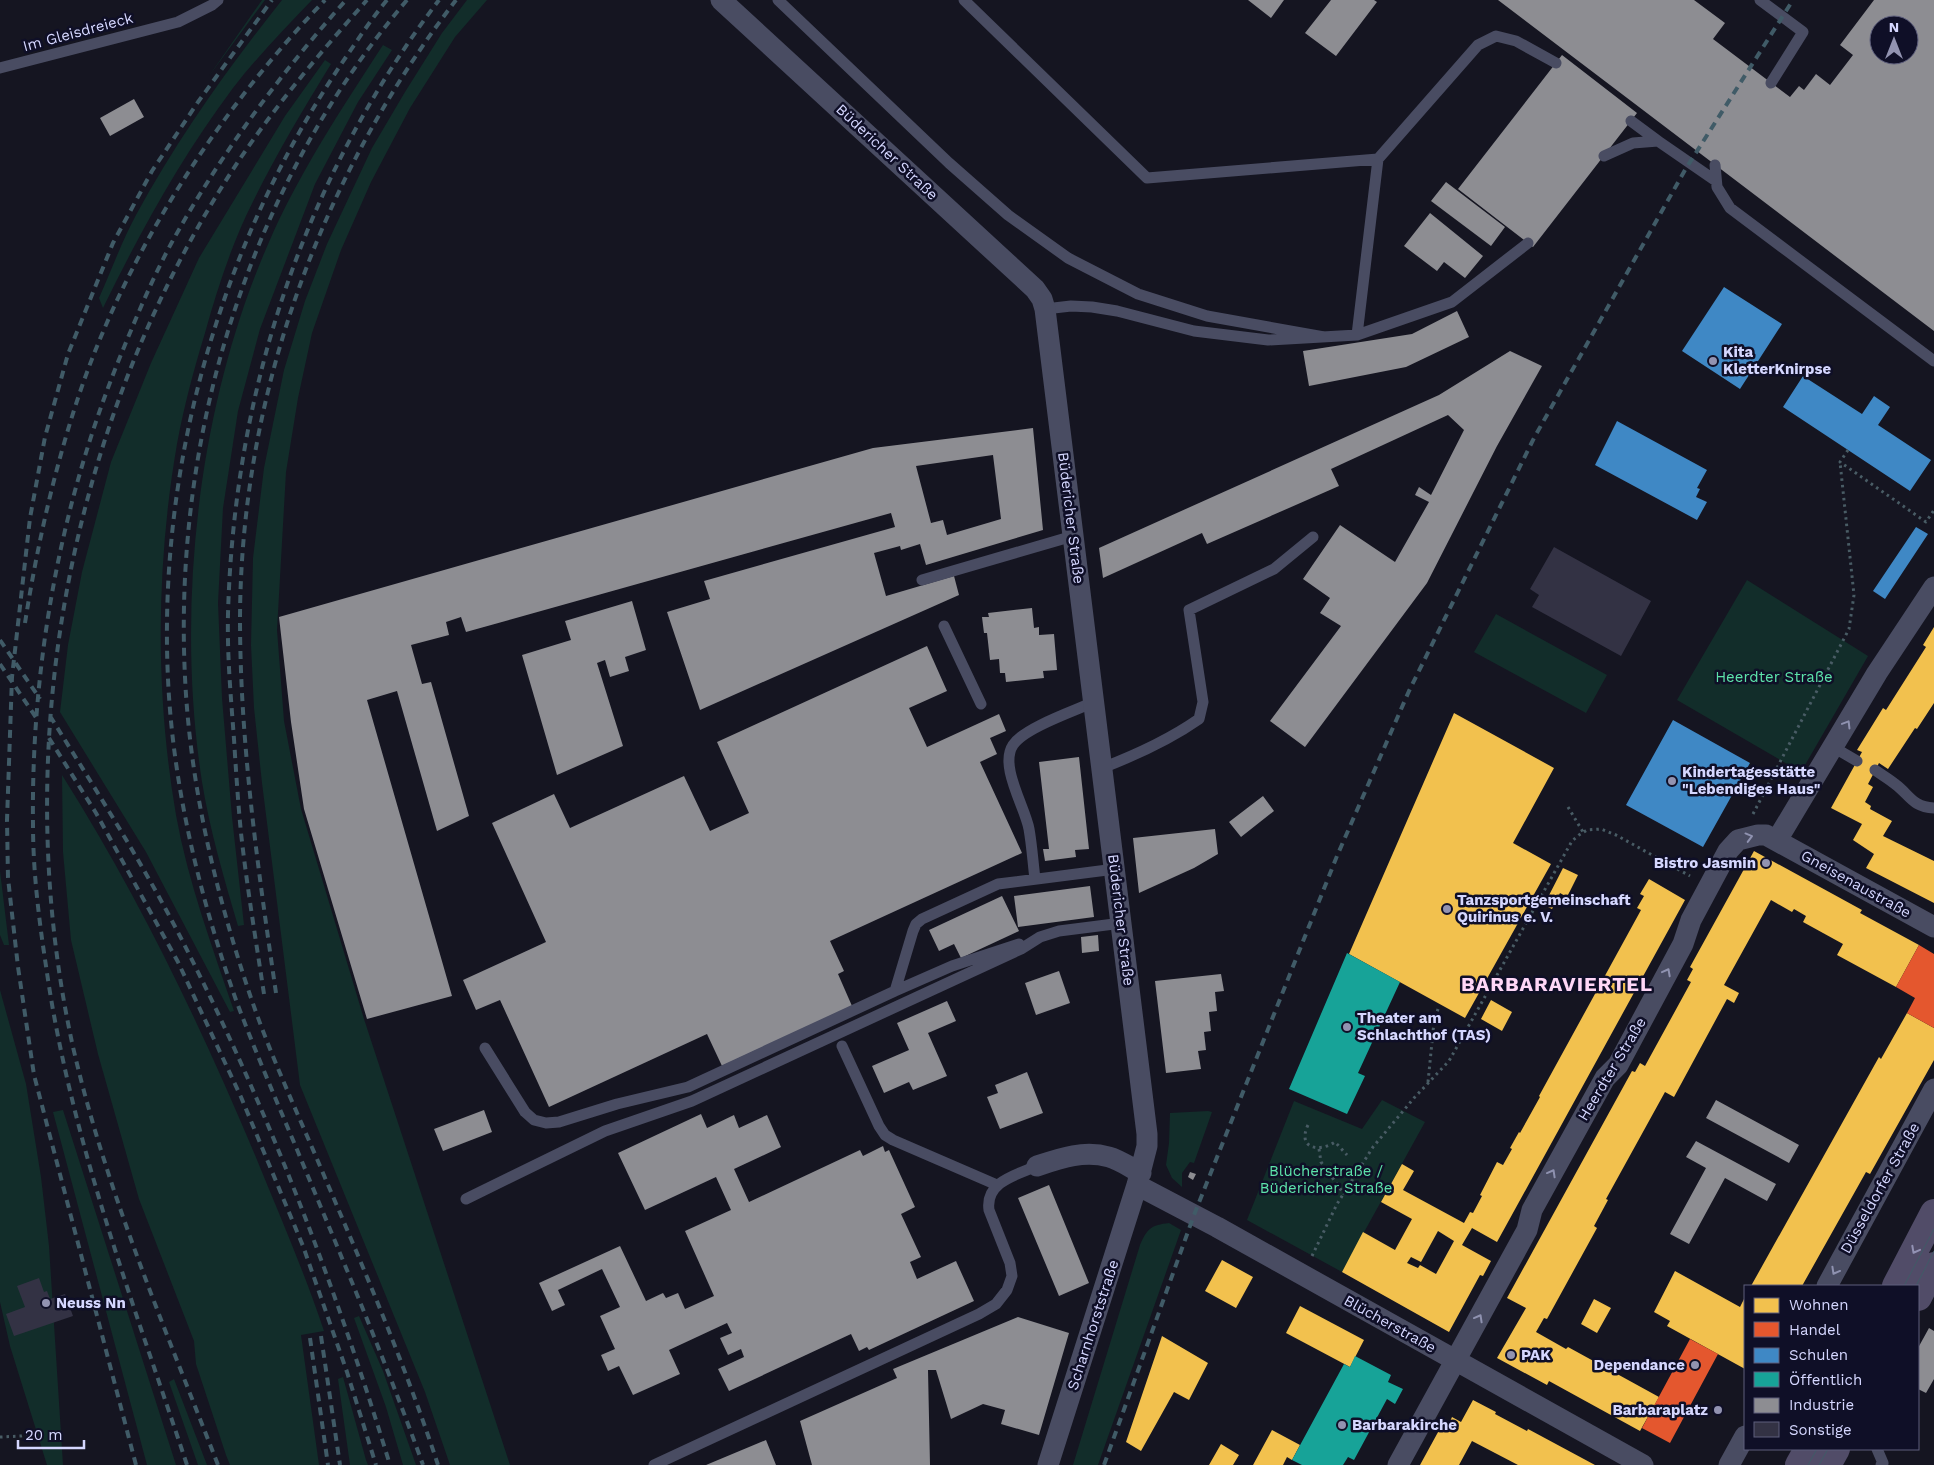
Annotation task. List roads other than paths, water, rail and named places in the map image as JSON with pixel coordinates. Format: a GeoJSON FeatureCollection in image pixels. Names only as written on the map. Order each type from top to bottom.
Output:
{"type":"FeatureCollection","features":[{"type":"Feature","properties":{"kind":"main road"},"geometry":{"type":"LineString","coordinates":[[1897,1285],[1934,1213]]}},
{"type":"Feature","properties":{"kind":"main road"},"geometry":{"type":"LineString","coordinates":[[1919,1295],[1934,1266]]}},
{"type":"Feature","properties":{"kind":"main road"},"geometry":{"type":"LineString","coordinates":[[1799,1465],[1807,1450]]}},
{"type":"Feature","properties":{"kind":"main road"},"geometry":{"type":"LineString","coordinates":[[1827,1465],[1835,1450]]}},
{"type":"Feature","properties":{"kind":"street","name":"Büdericher Straße"},"geometry":{"type":"LineString","coordinates":[[721,0],[1035,289],[1042,299],[1045,309],[1146,1120],[1146,1146],[1139,1179]]}},
{"type":"Feature","properties":{"kind":"street"},"geometry":{"type":"LineString","coordinates":[[1777,840],[1878,673],[1934,586]]}},
{"type":"Feature","properties":{"kind":"street","name":"Heerdter Straße"},"geometry":{"type":"LineString","coordinates":[[1398,1465],[1527,1230],[1532,1210],[1605,1078],[1618,1065],[1682,944],[1691,920],[1728,851],[1738,840],[1750,836],[1766,835],[1777,840]]}},
{"type":"Feature","properties":{"kind":"street","name":"Gneisenaustraße"},"geometry":{"type":"LineString","coordinates":[[1777,840],[1934,927]]}},
{"type":"Feature","properties":{"kind":"street","name":"Düsseldorfer Straße"},"geometry":{"type":"LineString","coordinates":[[1828,1285],[1934,1090]]}},
{"type":"Feature","properties":{"kind":"street"},"geometry":{"type":"LineString","coordinates":[[1037,1166],[1066,1156],[1089,1154],[1110,1158],[1139,1179]]}},
{"type":"Feature","properties":{"kind":"street","name":"Blücherstraße"},"geometry":{"type":"LineString","coordinates":[[1139,1179],[1303,1275],[1643,1465]]}},
{"type":"Feature","properties":{"kind":"street","name":"Scharnhorststraße"},"geometry":{"type":"LineString","coordinates":[[1048,1465],[1139,1179]]}},
{"type":"Feature","properties":{"kind":"street"},"geometry":{"type":"LineString","coordinates":[[1729,1465],[1744,1438]]}},
{"type":"Feature","properties":{"kind":"lane","name":"Im Gleisdreieck"},"geometry":{"type":"LineString","coordinates":[[0,68],[178,22],[218,0]]}},
{"type":"Feature","properties":{"kind":"lane"},"geometry":{"type":"LineString","coordinates":[[778,0],[949,163],[1008,215],[1068,258],[1138,294],[1207,316],[1324,337]]}},
{"type":"Feature","properties":{"kind":"lane"},"geometry":{"type":"LineString","coordinates":[[964,0],[1147,178],[1378,159]]}},
{"type":"Feature","properties":{"kind":"lane"},"geometry":{"type":"LineString","coordinates":[[1760,0],[1804,32],[1771,83]]}},
{"type":"Feature","properties":{"kind":"lane"},"geometry":{"type":"LineString","coordinates":[[1357,334],[1378,159],[1478,45],[1496,36],[1516,41],[1556,63]]}},
{"type":"Feature","properties":{"kind":"lane"},"geometry":{"type":"LineString","coordinates":[[1631,121],[1716,181]]}},
{"type":"Feature","properties":{"kind":"lane"},"geometry":{"type":"LineString","coordinates":[[1604,156],[1633,144],[1658,140]]}},
{"type":"Feature","properties":{"kind":"lane"},"geometry":{"type":"LineString","coordinates":[[1715,165],[1716,181],[1720,193],[1730,208],[1934,361]]}},
{"type":"Feature","properties":{"kind":"lane"},"geometry":{"type":"LineString","coordinates":[[1045,309],[1071,306],[1092,307],[1117,311],[1194,331],[1268,340],[1357,334],[1452,302],[1528,243]]}},
{"type":"Feature","properties":{"kind":"lane"},"geometry":{"type":"LineString","coordinates":[[922,580],[1073,536]]}},
{"type":"Feature","properties":{"kind":"lane"},"geometry":{"type":"LineString","coordinates":[[1102,768],[1126,759],[1182,732],[1199,719],[1203,702],[1189,610],[1274,569],[1313,537]]}},
{"type":"Feature","properties":{"kind":"lane"},"geometry":{"type":"LineString","coordinates":[[944,626],[980,704]]}},
{"type":"Feature","properties":{"kind":"lane"},"geometry":{"type":"LineString","coordinates":[[1035,879],[1028,823],[1008,764],[1012,746],[1026,732],[1094,702]]}},
{"type":"Feature","properties":{"kind":"lane"},"geometry":{"type":"LineString","coordinates":[[1833,747],[1857,760]]}},
{"type":"Feature","properties":{"kind":"lane"},"geometry":{"type":"LineString","coordinates":[[1875,770],[1897,784],[1911,801],[1925,807],[1934,808]]}},
{"type":"Feature","properties":{"kind":"lane"},"geometry":{"type":"LineString","coordinates":[[895,991],[916,924],[922,918],[998,884],[1115,869]]}},
{"type":"Feature","properties":{"kind":"lane"},"geometry":{"type":"LineString","coordinates":[[485,1048],[525,1112],[534,1120],[546,1123],[559,1122],[688,1087],[952,966],[1059,931],[1122,923]]}},
{"type":"Feature","properties":{"kind":"lane"},"geometry":{"type":"LineString","coordinates":[[466,1199],[605,1131],[692,1101],[1021,949],[1040,937]]}},
{"type":"Feature","properties":{"kind":"lane"},"geometry":{"type":"LineString","coordinates":[[842,1046],[886,1135],[893,1140],[997,1185]]}},
{"type":"Feature","properties":{"kind":"lane"},"geometry":{"type":"LineString","coordinates":[[597,1111],[605,1131]]}},
{"type":"Feature","properties":{"kind":"lane"},"geometry":{"type":"LineString","coordinates":[[654,1465],[979,1314],[996,1304],[1007,1290],[1012,1276],[1010,1263],[989,1210],[990,1192],[997,1185],[1037,1166]]}},
{"type":"Feature","properties":{"kind":"lane"},"geometry":{"type":"LineString","coordinates":[[1877,1450],[1884,1464]]}},
{"type":"Feature","properties":{"kind":"tram line"},"geometry":{"type":"LineString","coordinates":[[1905,1285],[1934,1229]]}},
{"type":"Feature","properties":{"kind":"tram line"},"geometry":{"type":"LineString","coordinates":[[1917,1285],[1934,1251]]}},
{"type":"Feature","properties":{"kind":"tram line"},"geometry":{"type":"LineString","coordinates":[[1808,1465],[1816,1450]]}},
{"type":"Feature","properties":{"kind":"tram line"},"geometry":{"type":"LineString","coordinates":[[1819,1465],[1827,1450]]}},
{"type":"Feature","properties":{"kind":"railway"},"geometry":{"type":"LineString","coordinates":[[136,1465],[34,1075],[18,967],[8,878],[7,820],[12,677],[30,518],[45,437],[68,354],[113,243],[152,171],[198,102],[272,0]]}},
{"type":"Feature","properties":{"kind":"railway"},"geometry":{"type":"LineString","coordinates":[[25,623],[41,536],[71,420],[100,338],[124,285],[151,233],[214,134],[286,42],[325,0]]}},
{"type":"Feature","properties":{"kind":"railway"},"geometry":{"type":"LineString","coordinates":[[187,1465],[105,1218],[87,1156],[57,1030],[41,931],[34,860],[34,765],[37,705],[53,586],[81,470],[99,413],[144,299],[172,242],[210,178],[252,116],[346,0]]}},
{"type":"Feature","properties":{"kind":"railway"},"geometry":{"type":"LineString","coordinates":[[218,1465],[119,1206],[102,1154],[73,1047],[54,935],[47,822],[51,708],[66,595],[92,484],[128,376],[174,272],[230,174],[261,128],[295,84],[367,0]]}},
{"type":"Feature","properties":{"kind":"railway"},"geometry":{"type":"LineString","coordinates":[[387,0],[327,87],[291,147],[260,210],[221,309],[195,399],[177,491],[168,585],[168,679],[171,720],[182,801],[200,882],[223,961],[251,1038],[362,1308],[423,1465]]}},
{"type":"Feature","properties":{"kind":"railway"},"geometry":{"type":"LineString","coordinates":[[407,0],[352,73],[304,150],[264,232],[232,318],[208,405],[192,495],[185,586],[185,677],[192,757],[206,837],[225,915],[249,992],[273,1055],[381,1311],[438,1465]]}},
{"type":"Feature","properties":{"kind":"railway"},"geometry":{"type":"LineString","coordinates":[[264,994],[241,833],[228,645],[233,531],[245,449],[262,369],[285,290],[314,214],[350,140],[391,68],[439,0]]}},
{"type":"Feature","properties":{"kind":"railway"},"geometry":{"type":"LineString","coordinates":[[276,993],[251,806],[241,665],[240,618],[244,535],[255,452],[273,371],[298,291],[329,214],[365,139],[408,68],[456,0]]}},
{"type":"Feature","properties":{"kind":"railway"},"geometry":{"type":"LineString","coordinates":[[1104,1465],[1194,1215],[1337,856],[1409,691],[1534,438],[1685,170],[1793,0]]}},
{"type":"Feature","properties":{"kind":"railway"},"geometry":{"type":"LineString","coordinates":[[0,640],[40,699]]}},
{"type":"Feature","properties":{"kind":"railway"},"geometry":{"type":"LineString","coordinates":[[0,664],[37,719]]}},
{"type":"Feature","properties":{"kind":"railway"},"geometry":{"type":"LineString","coordinates":[[50,716],[123,834],[158,895],[220,1018],[301,1206],[348,1335],[390,1465]]}},
{"type":"Feature","properties":{"kind":"railway"},"geometry":{"type":"LineString","coordinates":[[49,738],[96,813],[178,962],[241,1097],[303,1246],[347,1372],[376,1465]]}},
{"type":"Feature","properties":{"kind":"railway"},"geometry":{"type":"LineString","coordinates":[[321,1336],[340,1465]]}},
{"type":"Feature","properties":{"kind":"railway"},"geometry":{"type":"LineString","coordinates":[[310,1338],[328,1465]]}},
{"type":"Feature","properties":{"kind":"place","name":"Kita KletterKnirpse"},"geometry":{"type":"Point","coordinates":[1713,361]}},
{"type":"Feature","properties":{"kind":"place","name":"Kindertagesstätte \"Lebendiges Haus\""},"geometry":{"type":"Point","coordinates":[1672,781]}},
{"type":"Feature","properties":{"kind":"place","name":"Bistro Jasmin"},"geometry":{"type":"Point","coordinates":[1766,863]}},
{"type":"Feature","properties":{"kind":"place","name":"Tanzsportgemeinschaft Quirinus e. V."},"geometry":{"type":"Point","coordinates":[1447,909]}},
{"type":"Feature","properties":{"kind":"place","name":"Theater am Schlachthof (TAS)"},"geometry":{"type":"Point","coordinates":[1347,1027]}},
{"type":"Feature","properties":{"kind":"place","name":"Neuss Nn"},"geometry":{"type":"Point","coordinates":[46,1303]}},
{"type":"Feature","properties":{"kind":"place","name":"PAK"},"geometry":{"type":"Point","coordinates":[1511,1355]}},
{"type":"Feature","properties":{"kind":"place","name":"Dependance"},"geometry":{"type":"Point","coordinates":[1695,1365]}},
{"type":"Feature","properties":{"kind":"place","name":"Barbaraplatz"},"geometry":{"type":"Point","coordinates":[1718,1410]}},
{"type":"Feature","properties":{"kind":"place","name":"Barbarakirche"},"geometry":{"type":"Point","coordinates":[1342,1425]}},
{"type":"Feature","properties":{"kind":"district","name":"BARBARAVIERTEL"},"geometry":{"type":"Point","coordinates":[1557,984]}},
{"type":"Feature","properties":{"kind":"park label","name":"Blücherstraße / Büdericher Straße"},"geometry":{"type":"Point","coordinates":[1326,1180]}}]}
